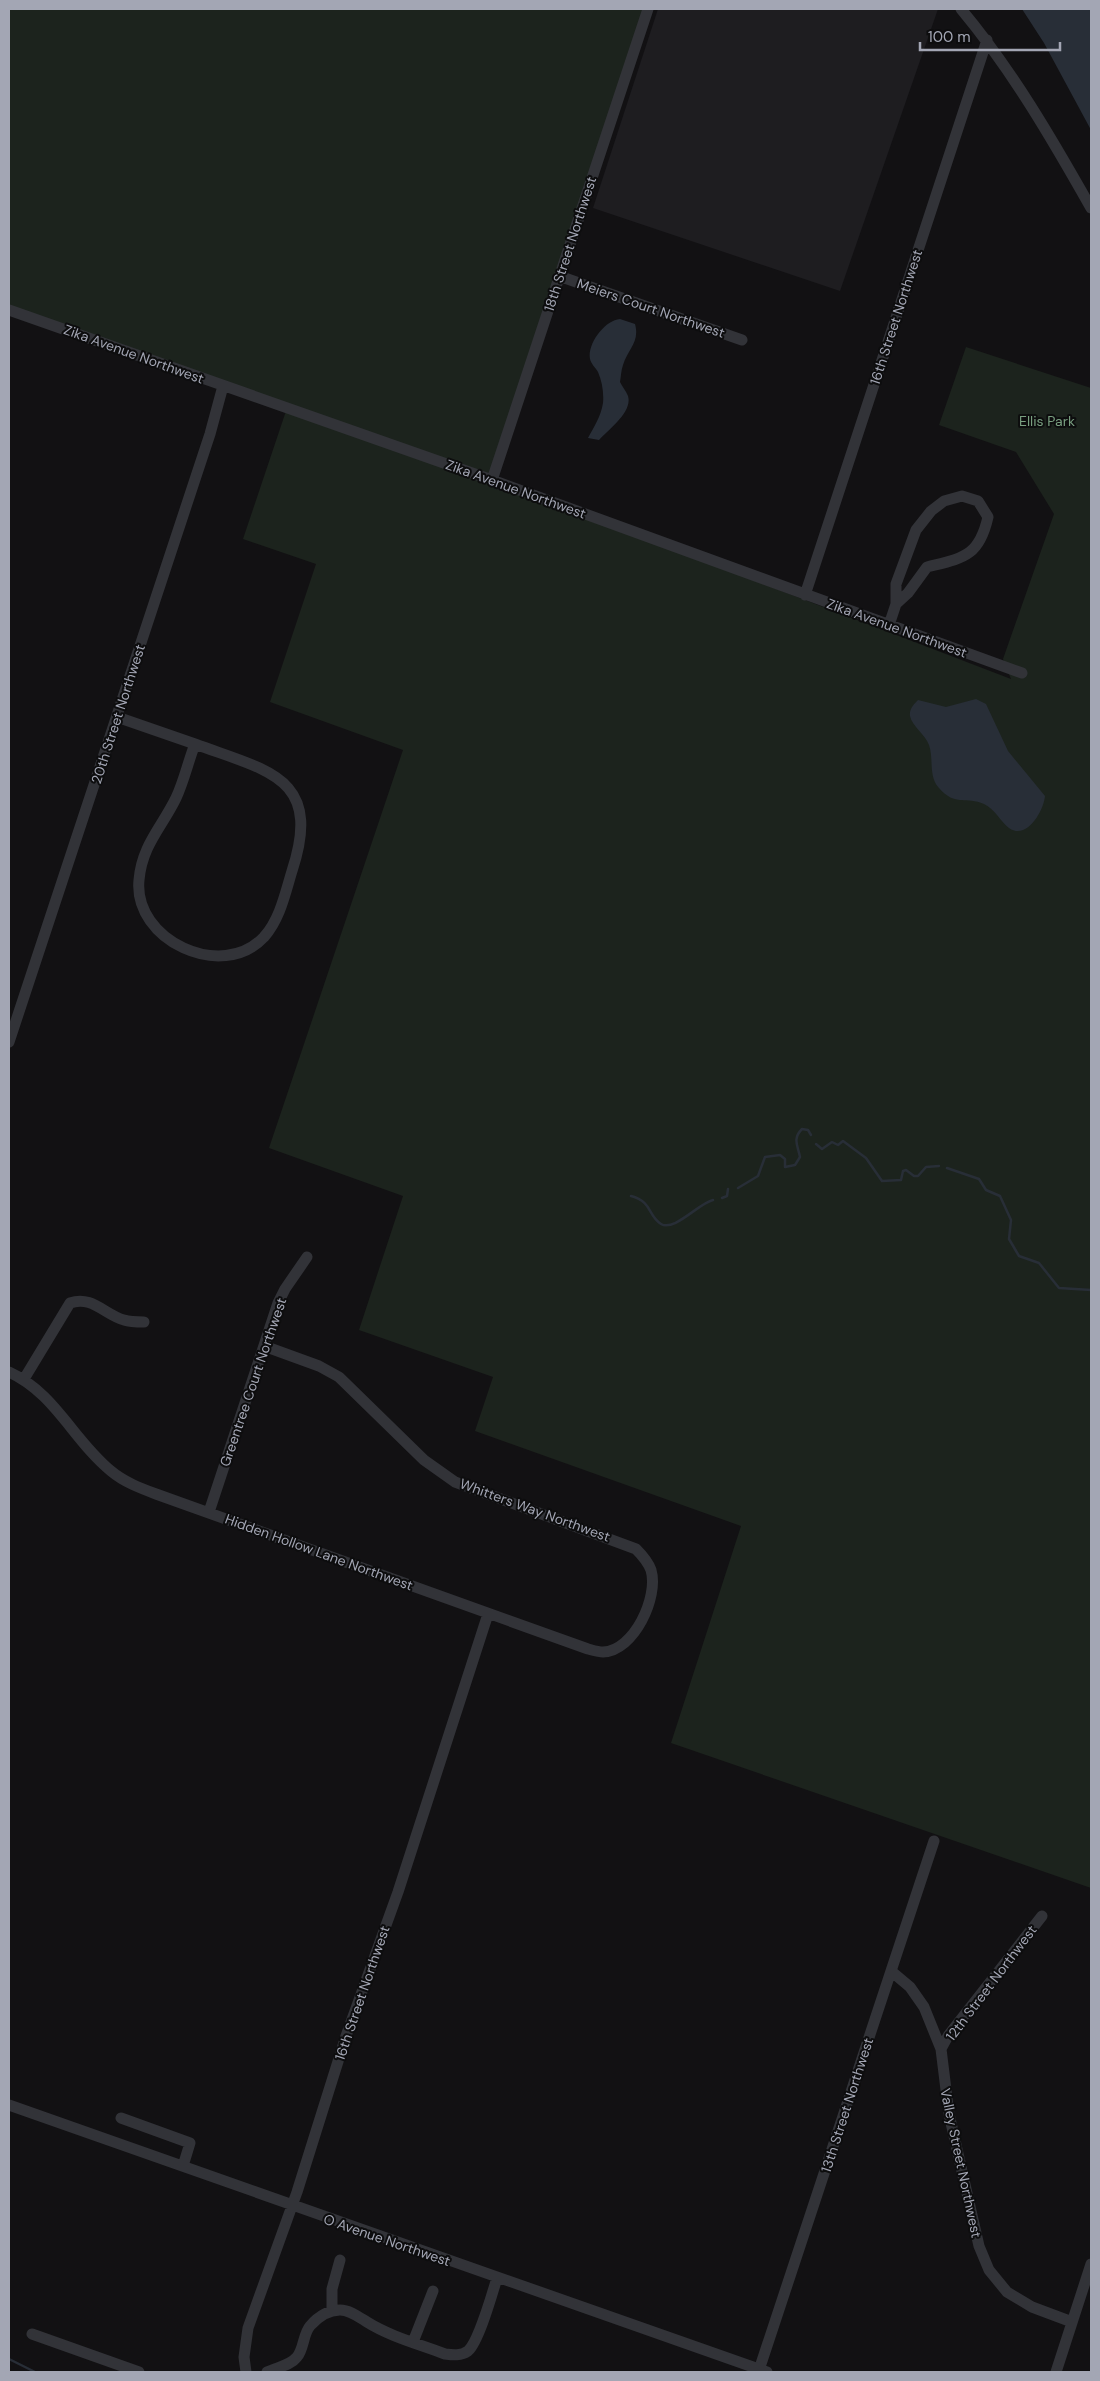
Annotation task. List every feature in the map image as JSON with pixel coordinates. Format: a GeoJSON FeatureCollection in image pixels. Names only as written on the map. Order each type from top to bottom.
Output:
{"type":"FeatureCollection","features":[{"type":"Feature","properties":{"kind":"street","name":"18th Street Northwest"},"geometry":{"type":"LineString","coordinates":[[492,480],[648,9]]}},
{"type":"Feature","properties":{"kind":"street"},"geometry":{"type":"LineString","coordinates":[[961,9],[987,40],[1042,125],[1091,208]]}},
{"type":"Feature","properties":{"kind":"street","name":"16th Street Northwest"},"geometry":{"type":"LineString","coordinates":[[805,595],[987,40]]}},
{"type":"Feature","properties":{"kind":"street","name":"Meiers Court Northwest"},"geometry":{"type":"LineString","coordinates":[[559,276],[742,340]]}},
{"type":"Feature","properties":{"kind":"street","name":"Zika Avenue Northwest"},"geometry":{"type":"LineString","coordinates":[[9,310],[492,480],[1022,673]]}},
{"type":"Feature","properties":{"kind":"street","name":"20th Street Northwest"},"geometry":{"type":"LineString","coordinates":[[9,1042],[210,434],[223,386]]}},
{"type":"Feature","properties":{"kind":"street"},"geometry":{"type":"LineString","coordinates":[[889,625],[896,604],[896,584],[916,530],[926,517],[944,501],[962,496],[978,501],[988,517],[984,534],[975,549],[962,558],[927,567],[908,594],[896,604]]}},
{"type":"Feature","properties":{"kind":"street"},"geometry":{"type":"LineString","coordinates":[[117,717],[195,744],[263,769],[277,777],[288,787],[301,814],[303,825],[299,852],[275,920],[263,938],[250,947],[224,955],[194,952],[163,936],[143,910],[139,895],[140,872],[150,841],[176,798],[195,744]]}},
{"type":"Feature","properties":{"kind":"street","name":"Greentree Court Northwest"},"geometry":{"type":"LineString","coordinates":[[209,1512],[285,1289],[307,1257]]}},
{"type":"Feature","properties":{"kind":"street"},"geometry":{"type":"LineString","coordinates":[[24,1379],[70,1303],[76,1301],[90,1302],[124,1320],[144,1322]]}},
{"type":"Feature","properties":{"kind":"street","name":"Whitters Way Northwest"},"geometry":{"type":"LineString","coordinates":[[264,1346],[319,1366],[339,1377],[424,1460],[455,1482],[636,1548],[652,1572],[653,1584],[647,1607]]}},
{"type":"Feature","properties":{"kind":"street","name":"Hidden Hollow Lane Northwest"},"geometry":{"type":"LineString","coordinates":[[9,1372],[24,1379],[42,1392],[95,1457],[112,1472],[156,1494],[588,1649],[604,1652],[619,1646],[629,1639],[638,1628],[647,1607]]}},
{"type":"Feature","properties":{"kind":"street","name":"16th Street Northwest"},"geometry":{"type":"LineString","coordinates":[[246,2372],[244,2357],[248,2328],[292,2206],[346,2036],[398,1892],[488,1614]]}},
{"type":"Feature","properties":{"kind":"street","name":"13th Street Northwest"},"geometry":{"type":"LineString","coordinates":[[763,2371],[934,1841]]}},
{"type":"Feature","properties":{"kind":"street","name":"12th Street Northwest"},"geometry":{"type":"LineString","coordinates":[[941,2050],[948,2036],[1042,1916]]}},
{"type":"Feature","properties":{"kind":"street","name":"Valley Street Northwest"},"geometry":{"type":"LineString","coordinates":[[891,1971],[910,1987],[924,2007],[941,2050],[949,2114],[979,2246],[989,2270],[1007,2292],[1032,2307],[1072,2322]]}},
{"type":"Feature","properties":{"kind":"street","name":"O Avenue Northwest"},"geometry":{"type":"LineString","coordinates":[[9,2105],[763,2371]]}},
{"type":"Feature","properties":{"kind":"street"},"geometry":{"type":"LineString","coordinates":[[121,2118],[190,2143],[183,2166]]}},
{"type":"Feature","properties":{"kind":"street"},"geometry":{"type":"LineString","coordinates":[[332,2311],[332,2290],[340,2260]]}},
{"type":"Feature","properties":{"kind":"street"},"geometry":{"type":"LineString","coordinates":[[1056,2372],[1091,2264]]}},
{"type":"Feature","properties":{"kind":"street"},"geometry":{"type":"LineString","coordinates":[[267,2372],[280,2366],[284,2369],[298,2357],[308,2328],[316,2319],[332,2311],[340,2310],[354,2314],[381,2331],[456,2356],[467,2351],[475,2341],[497,2278]]}},
{"type":"Feature","properties":{"kind":"street"},"geometry":{"type":"LineString","coordinates":[[413,2342],[433,2291]]}},
{"type":"Feature","properties":{"kind":"street"},"geometry":{"type":"LineString","coordinates":[[32,2334],[139,2372]]}},
{"type":"Feature","properties":{"kind":"shaded area"},"geometry":{"type":"Polygon","coordinates":[[[658,9],[938,9],[840,291],[593,208],[658,9]]]}},
{"type":"Feature","properties":{"kind":"shaded area"},"geometry":{"type":"Polygon","coordinates":[[[1022,9],[1091,9],[1091,130],[1044,43],[1022,9]]]}},
{"type":"Feature","properties":{"kind":"shaded area"},"geometry":{"type":"Polygon","coordinates":[[[620,319],[635,324],[636,330],[635,341],[621,371],[620,382],[628,396],[629,402],[623,414],[599,440],[588,438],[599,417],[603,399],[599,376],[590,359],[591,347],[603,328],[614,320],[620,319]]]}},
{"type":"Feature","properties":{"kind":"shaded area"},"geometry":{"type":"Polygon","coordinates":[[[976,699],[986,704],[1008,751],[1045,796],[1038,816],[1028,827],[1022,830],[1016,831],[1009,828],[984,804],[956,799],[945,794],[939,788],[932,773],[929,745],[911,720],[911,709],[918,700],[946,707],[976,699]]]}},
{"type":"Feature","properties":{"kind":"green space","name":"Ellis Park"},"geometry":{"type":"Polygon","coordinates":[[[9,9],[648,9],[492,480],[1011,679],[1003,659],[1054,514],[1016,452],[939,425],[966,347],[1091,388],[1091,1888],[671,1743],[741,1526],[475,1431],[493,1377],[359,1330],[403,1196],[269,1148],[403,750],[270,702],[316,564],[243,539],[287,408],[9,310],[9,9]]]}},
{"type":"Feature","properties":{"kind":"waterway"},"geometry":{"type":"LineString","coordinates":[[738,1188],[758,1176],[765,1157],[780,1155],[785,1159],[785,1167],[795,1165],[800,1157],[796,1143],[797,1136],[802,1129],[808,1130],[811,1135]]}},
{"type":"Feature","properties":{"kind":"waterway"},"geometry":{"type":"LineString","coordinates":[[816,1144],[822,1149],[832,1142],[838,1145],[843,1141],[866,1158],[882,1181],[901,1180],[903,1171],[906,1170],[914,1176],[918,1176],[926,1167],[939,1166]]}},
{"type":"Feature","properties":{"kind":"waterway"},"geometry":{"type":"LineString","coordinates":[[947,1168],[979,1179],[986,1190],[1000,1196],[1011,1220],[1009,1239],[1019,1256],[1039,1263],[1059,1288],[1091,1290]]}},
{"type":"Feature","properties":{"kind":"waterway"},"geometry":{"type":"LineString","coordinates":[[722,1198],[727,1196],[728,1189]]}},
{"type":"Feature","properties":{"kind":"waterway"},"geometry":{"type":"LineString","coordinates":[[631,1196],[643,1202],[654,1217],[661,1224],[666,1225],[679,1221],[713,1200]]}},
{"type":"Feature","properties":{"kind":"waterway"},"geometry":{"type":"LineString","coordinates":[[9,2359],[35,2372]]}}]}
